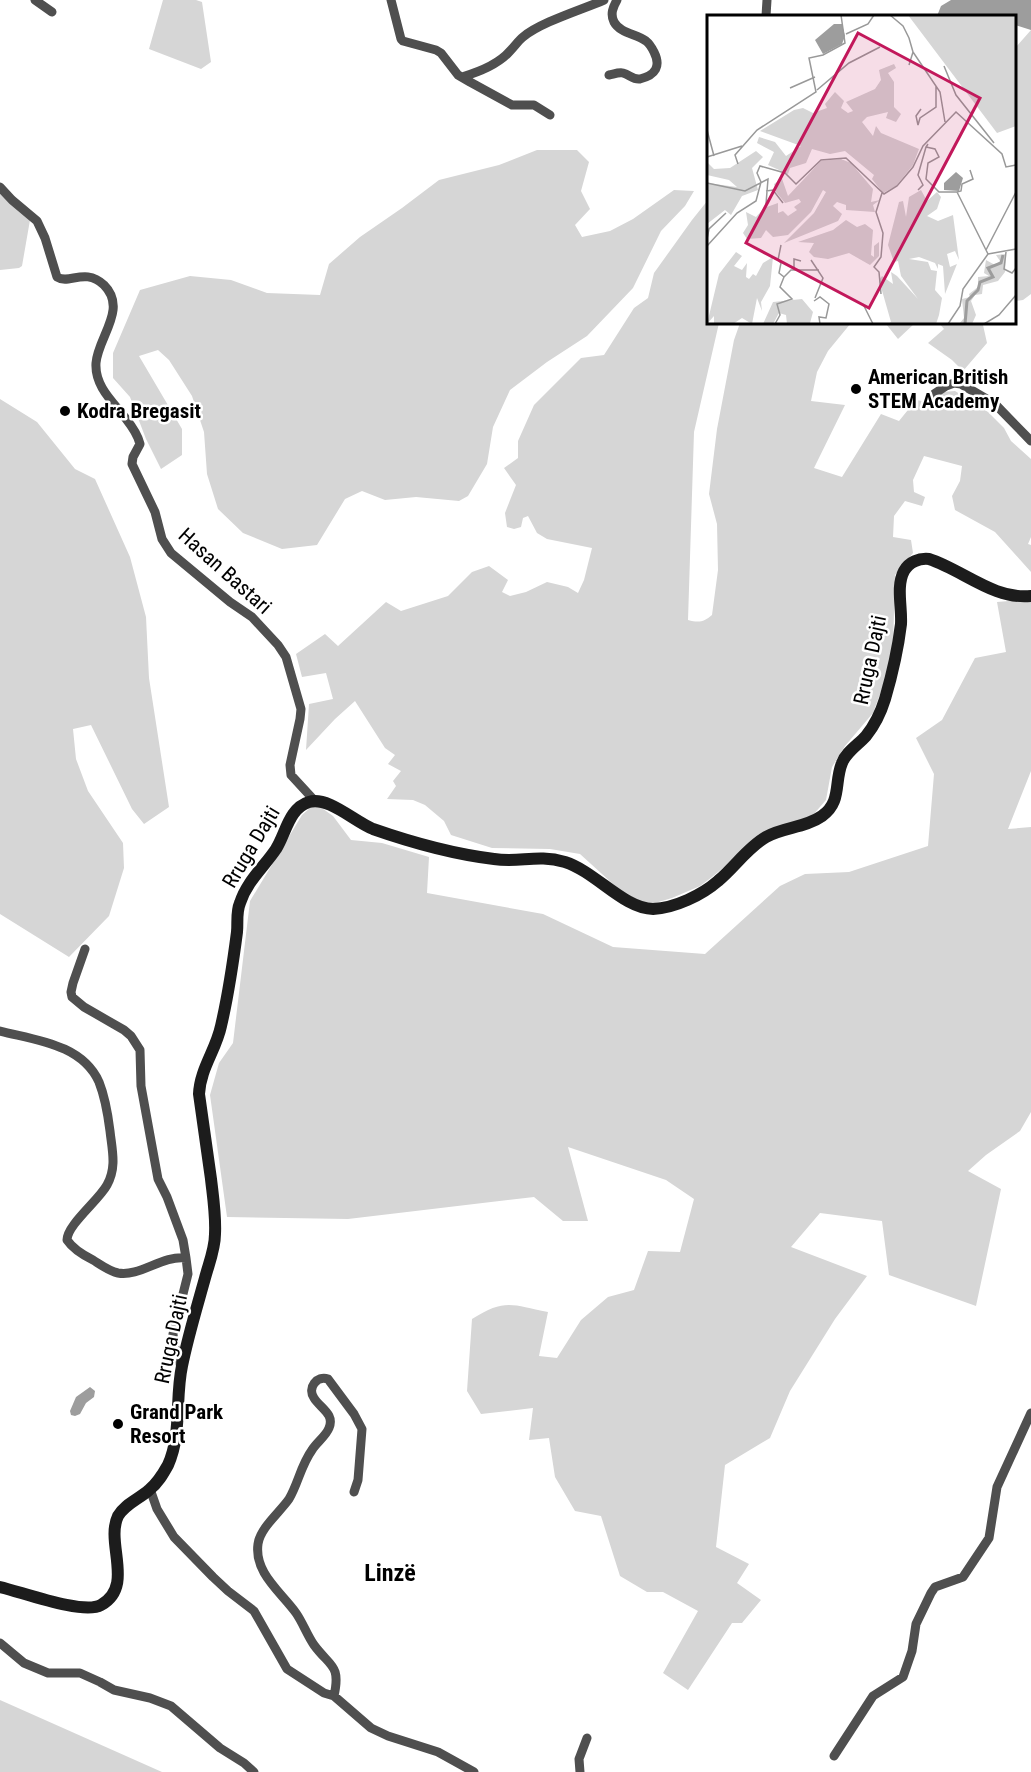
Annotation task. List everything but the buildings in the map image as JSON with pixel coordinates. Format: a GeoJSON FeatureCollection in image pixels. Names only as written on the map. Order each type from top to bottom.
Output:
{"type":"FeatureCollection","features":[{"type":"Feature","properties":{"kind":"main road","name":"Rruga Dajti"},"geometry":{"type":"LineString","coordinates":[[0,1587],[76,1607],[93,1608],[105,1602],[117,1586],[115,1532],[118,1516],[128,1504],[150,1489],[162,1477],[169,1462],[175,1442],[181,1367],[212,1255],[215,1234],[215,1210],[199,1094],[200,1083],[208,1057],[220,1031],[234,955],[239,904],[250,881],[276,849],[294,813],[300,807],[314,800],[328,803],[372,828],[428,847],[498,860],[546,857],[586,871],[639,907],[649,909],[672,906],[718,882],[755,844],[778,831],[803,826],[830,810],[837,795],[842,762],[873,726],[885,701],[898,643],[901,621],[901,581],[906,567],[922,558],[929,559],[1000,592],[1021,597],[1031,596]]}},
{"type":"Feature","properties":{"kind":"street"},"geometry":{"type":"LineString","coordinates":[[35,0],[52,12]]}},
{"type":"Feature","properties":{"kind":"street"},"geometry":{"type":"LineString","coordinates":[[391,0],[398,35],[403,41],[436,50],[462,77],[512,105],[534,105],[550,115]]}},
{"type":"Feature","properties":{"kind":"street"},"geometry":{"type":"LineString","coordinates":[[462,77],[475,74],[499,60],[510,52],[522,37],[536,29],[604,0]]}},
{"type":"Feature","properties":{"kind":"street"},"geometry":{"type":"LineString","coordinates":[[609,75],[624,73],[634,79],[642,79],[659,64],[645,40],[618,27],[613,20],[612,13],[617,0]]}},
{"type":"Feature","properties":{"kind":"street","name":"Hasan Bastari"},"geometry":{"type":"LineString","coordinates":[[0,186],[12,200],[38,221],[57,277],[62,279],[86,276],[98,281],[109,291],[113,313],[98,356],[98,381],[136,433],[140,444],[132,464],[155,512],[165,545],[171,553],[252,617],[286,657],[301,709],[290,765],[291,775],[314,800]]}},
{"type":"Feature","properties":{"kind":"street"},"geometry":{"type":"LineString","coordinates":[[934,394],[954,383],[961,384],[995,404],[1031,441]]}},
{"type":"Feature","properties":{"kind":"street"},"geometry":{"type":"LineString","coordinates":[[85,949],[73,983],[72,998],[84,1008],[124,1030],[140,1050],[141,1086],[158,1179],[183,1240],[186,1258],[188,1274],[173,1334],[181,1367]]}},
{"type":"Feature","properties":{"kind":"street"},"geometry":{"type":"LineString","coordinates":[[0,1031],[62,1048],[72,1053],[88,1066],[99,1082],[109,1126],[114,1163],[112,1176],[106,1188],[69,1230],[67,1240],[70,1245],[110,1270],[121,1274],[133,1272],[175,1256],[186,1258]]}},
{"type":"Feature","properties":{"kind":"street"},"geometry":{"type":"LineString","coordinates":[[334,1696],[336,1675],[331,1662],[314,1644],[296,1614],[265,1576],[258,1559],[258,1543],[262,1534],[288,1501],[311,1450],[329,1429],[330,1420],[326,1410],[314,1399],[311,1392],[320,1378],[328,1379],[354,1414],[362,1429],[358,1480],[354,1492]]}},
{"type":"Feature","properties":{"kind":"street"},"geometry":{"type":"LineString","coordinates":[[834,1756],[873,1696],[903,1677],[912,1651],[916,1624],[931,1593],[936,1587],[963,1576],[972,1560],[985,1545],[989,1538],[997,1487],[1031,1413]]}},
{"type":"Feature","properties":{"kind":"street"},"geometry":{"type":"LineString","coordinates":[[150,1489],[157,1509],[174,1537],[220,1584],[254,1611],[287,1669],[324,1693],[334,1696],[371,1728],[438,1752],[474,1772]]}},
{"type":"Feature","properties":{"kind":"street"},"geometry":{"type":"LineString","coordinates":[[0,1643],[24,1663],[48,1673],[80,1673],[114,1690],[150,1698],[171,1706],[220,1748],[254,1772]]}},
{"type":"Feature","properties":{"kind":"street"},"geometry":{"type":"LineString","coordinates":[[580,1772],[579,1759],[587,1738]]}},
{"type":"Feature","properties":{"kind":"shaded area"},"geometry":{"type":"Polygon","coordinates":[[[163,0],[202,2],[211,62],[201,69],[149,49],[163,0]]]}},
{"type":"Feature","properties":{"kind":"shaded area"},"geometry":{"type":"Polygon","coordinates":[[[951,0],[1031,0],[1031,30],[1016,25],[1016,15],[937,15],[941,6],[951,0]]]}},
{"type":"Feature","properties":{"kind":"shaded area"},"geometry":{"type":"Polygon","coordinates":[[[1031,30],[1031,294],[1023,300],[1016,301],[1016,47],[1031,30]]]}},
{"type":"Feature","properties":{"kind":"shaded area"},"geometry":{"type":"Polygon","coordinates":[[[537,150],[577,150],[589,162],[581,191],[590,209],[575,225],[582,237],[610,231],[633,219],[674,190],[694,191],[685,206],[661,231],[633,288],[587,336],[510,390],[493,427],[487,464],[468,496],[459,501],[416,497],[385,500],[362,491],[345,499],[317,545],[282,549],[243,533],[218,509],[207,474],[204,432],[192,396],[169,360],[158,350],[139,356],[182,429],[182,455],[161,469],[146,439],[130,397],[113,378],[113,353],[140,290],[190,276],[231,280],[267,293],[320,295],[329,264],[360,237],[439,180],[499,165],[537,150]]]}},
{"type":"Feature","properties":{"kind":"shaded area"},"geometry":{"type":"Polygon","coordinates":[[[0,192],[30,220],[22,266],[19,268],[0,270],[0,192]]]}},
{"type":"Feature","properties":{"kind":"shaded area"},"geometry":{"type":"Polygon","coordinates":[[[707,201],[707,324],[719,324],[694,432],[688,620],[701,621],[712,615],[718,570],[717,524],[709,494],[717,429],[734,340],[740,324],[850,324],[828,351],[817,372],[811,401],[845,405],[814,468],[842,477],[881,414],[899,421],[916,400],[934,403],[943,392],[955,391],[988,412],[1004,428],[1011,441],[1031,459],[1031,537],[1028,544],[1031,545],[1031,572],[995,532],[955,510],[952,496],[960,481],[962,466],[924,456],[913,480],[914,492],[925,497],[922,506],[905,501],[894,516],[893,537],[911,540],[913,553],[895,575],[893,649],[887,675],[873,713],[845,746],[832,767],[826,800],[813,815],[758,839],[700,886],[672,898],[655,903],[643,903],[624,894],[580,854],[550,849],[492,848],[451,835],[444,821],[425,805],[413,800],[387,799],[396,786],[393,781],[401,771],[388,764],[395,755],[385,748],[355,701],[306,750],[309,704],[333,699],[326,673],[302,677],[296,654],[325,634],[338,646],[386,602],[401,611],[448,596],[472,572],[489,566],[508,580],[502,592],[510,596],[526,592],[547,582],[568,587],[578,593],[584,580],[592,548],[547,539],[537,533],[528,516],[523,518],[521,527],[514,529],[507,527],[505,513],[516,485],[504,468],[518,458],[518,441],[534,405],[581,358],[604,355],[634,308],[648,298],[654,273],[707,201]]]}},
{"type":"Feature","properties":{"kind":"shaded area"},"geometry":{"type":"Polygon","coordinates":[[[886,324],[914,324],[898,339],[886,324]]]}},
{"type":"Feature","properties":{"kind":"shaded area"},"geometry":{"type":"Polygon","coordinates":[[[940,324],[984,324],[987,343],[963,371],[928,343],[944,329],[940,324]]]}},
{"type":"Feature","properties":{"kind":"shaded area"},"geometry":{"type":"Polygon","coordinates":[[[0,399],[37,422],[75,469],[95,479],[130,557],[146,617],[149,678],[169,807],[144,824],[132,809],[91,725],[73,729],[76,759],[88,791],[123,843],[124,868],[109,916],[69,957],[0,914],[0,399]]]}},
{"type":"Feature","properties":{"kind":"shaded area"},"geometry":{"type":"Polygon","coordinates":[[[1031,599],[1031,771],[1008,829],[1031,827],[1031,1112],[1020,1131],[968,1171],[1001,1189],[976,1306],[889,1275],[882,1221],[820,1213],[791,1247],[867,1276],[835,1319],[790,1391],[770,1438],[725,1465],[716,1547],[749,1564],[737,1583],[761,1600],[742,1623],[732,1623],[688,1690],[663,1673],[698,1611],[663,1592],[647,1592],[620,1576],[601,1516],[575,1511],[555,1477],[549,1438],[529,1440],[533,1408],[481,1414],[467,1391],[472,1319],[493,1308],[509,1305],[548,1312],[539,1356],[557,1358],[581,1320],[608,1297],[634,1290],[648,1251],[680,1252],[694,1199],[666,1180],[568,1147],[588,1221],[563,1221],[534,1197],[348,1219],[227,1217],[210,1095],[219,1063],[233,1043],[250,901],[302,815],[310,808],[319,806],[333,816],[351,840],[382,843],[429,857],[427,893],[543,914],[613,947],[705,954],[780,886],[805,874],[849,872],[928,846],[934,774],[916,738],[942,720],[975,658],[1006,652],[997,602],[1031,599]]]}},
{"type":"Feature","properties":{"kind":"shaded area"},"geometry":{"type":"Polygon","coordinates":[[[90,1387],[95,1391],[94,1397],[86,1403],[80,1414],[71,1415],[70,1411],[76,1397],[90,1387]]]}},
{"type":"Feature","properties":{"kind":"shaded area"},"geometry":{"type":"Polygon","coordinates":[[[0,1700],[162,1772],[0,1772],[0,1700]]]}},
{"type":"Feature","properties":{"kind":"place","name":"American British STEM Academy"},"geometry":{"type":"Point","coordinates":[856,389]}},
{"type":"Feature","properties":{"kind":"place","name":"Kodra Bregasit"},"geometry":{"type":"Point","coordinates":[65,411]}},
{"type":"Feature","properties":{"kind":"place","name":"Grand Park Resort"},"geometry":{"type":"Point","coordinates":[118,1424]}},
{"type":"Feature","properties":{"kind":"district","name":"Linzë"},"geometry":{"type":"Point","coordinates":[390,1573]}}]}
